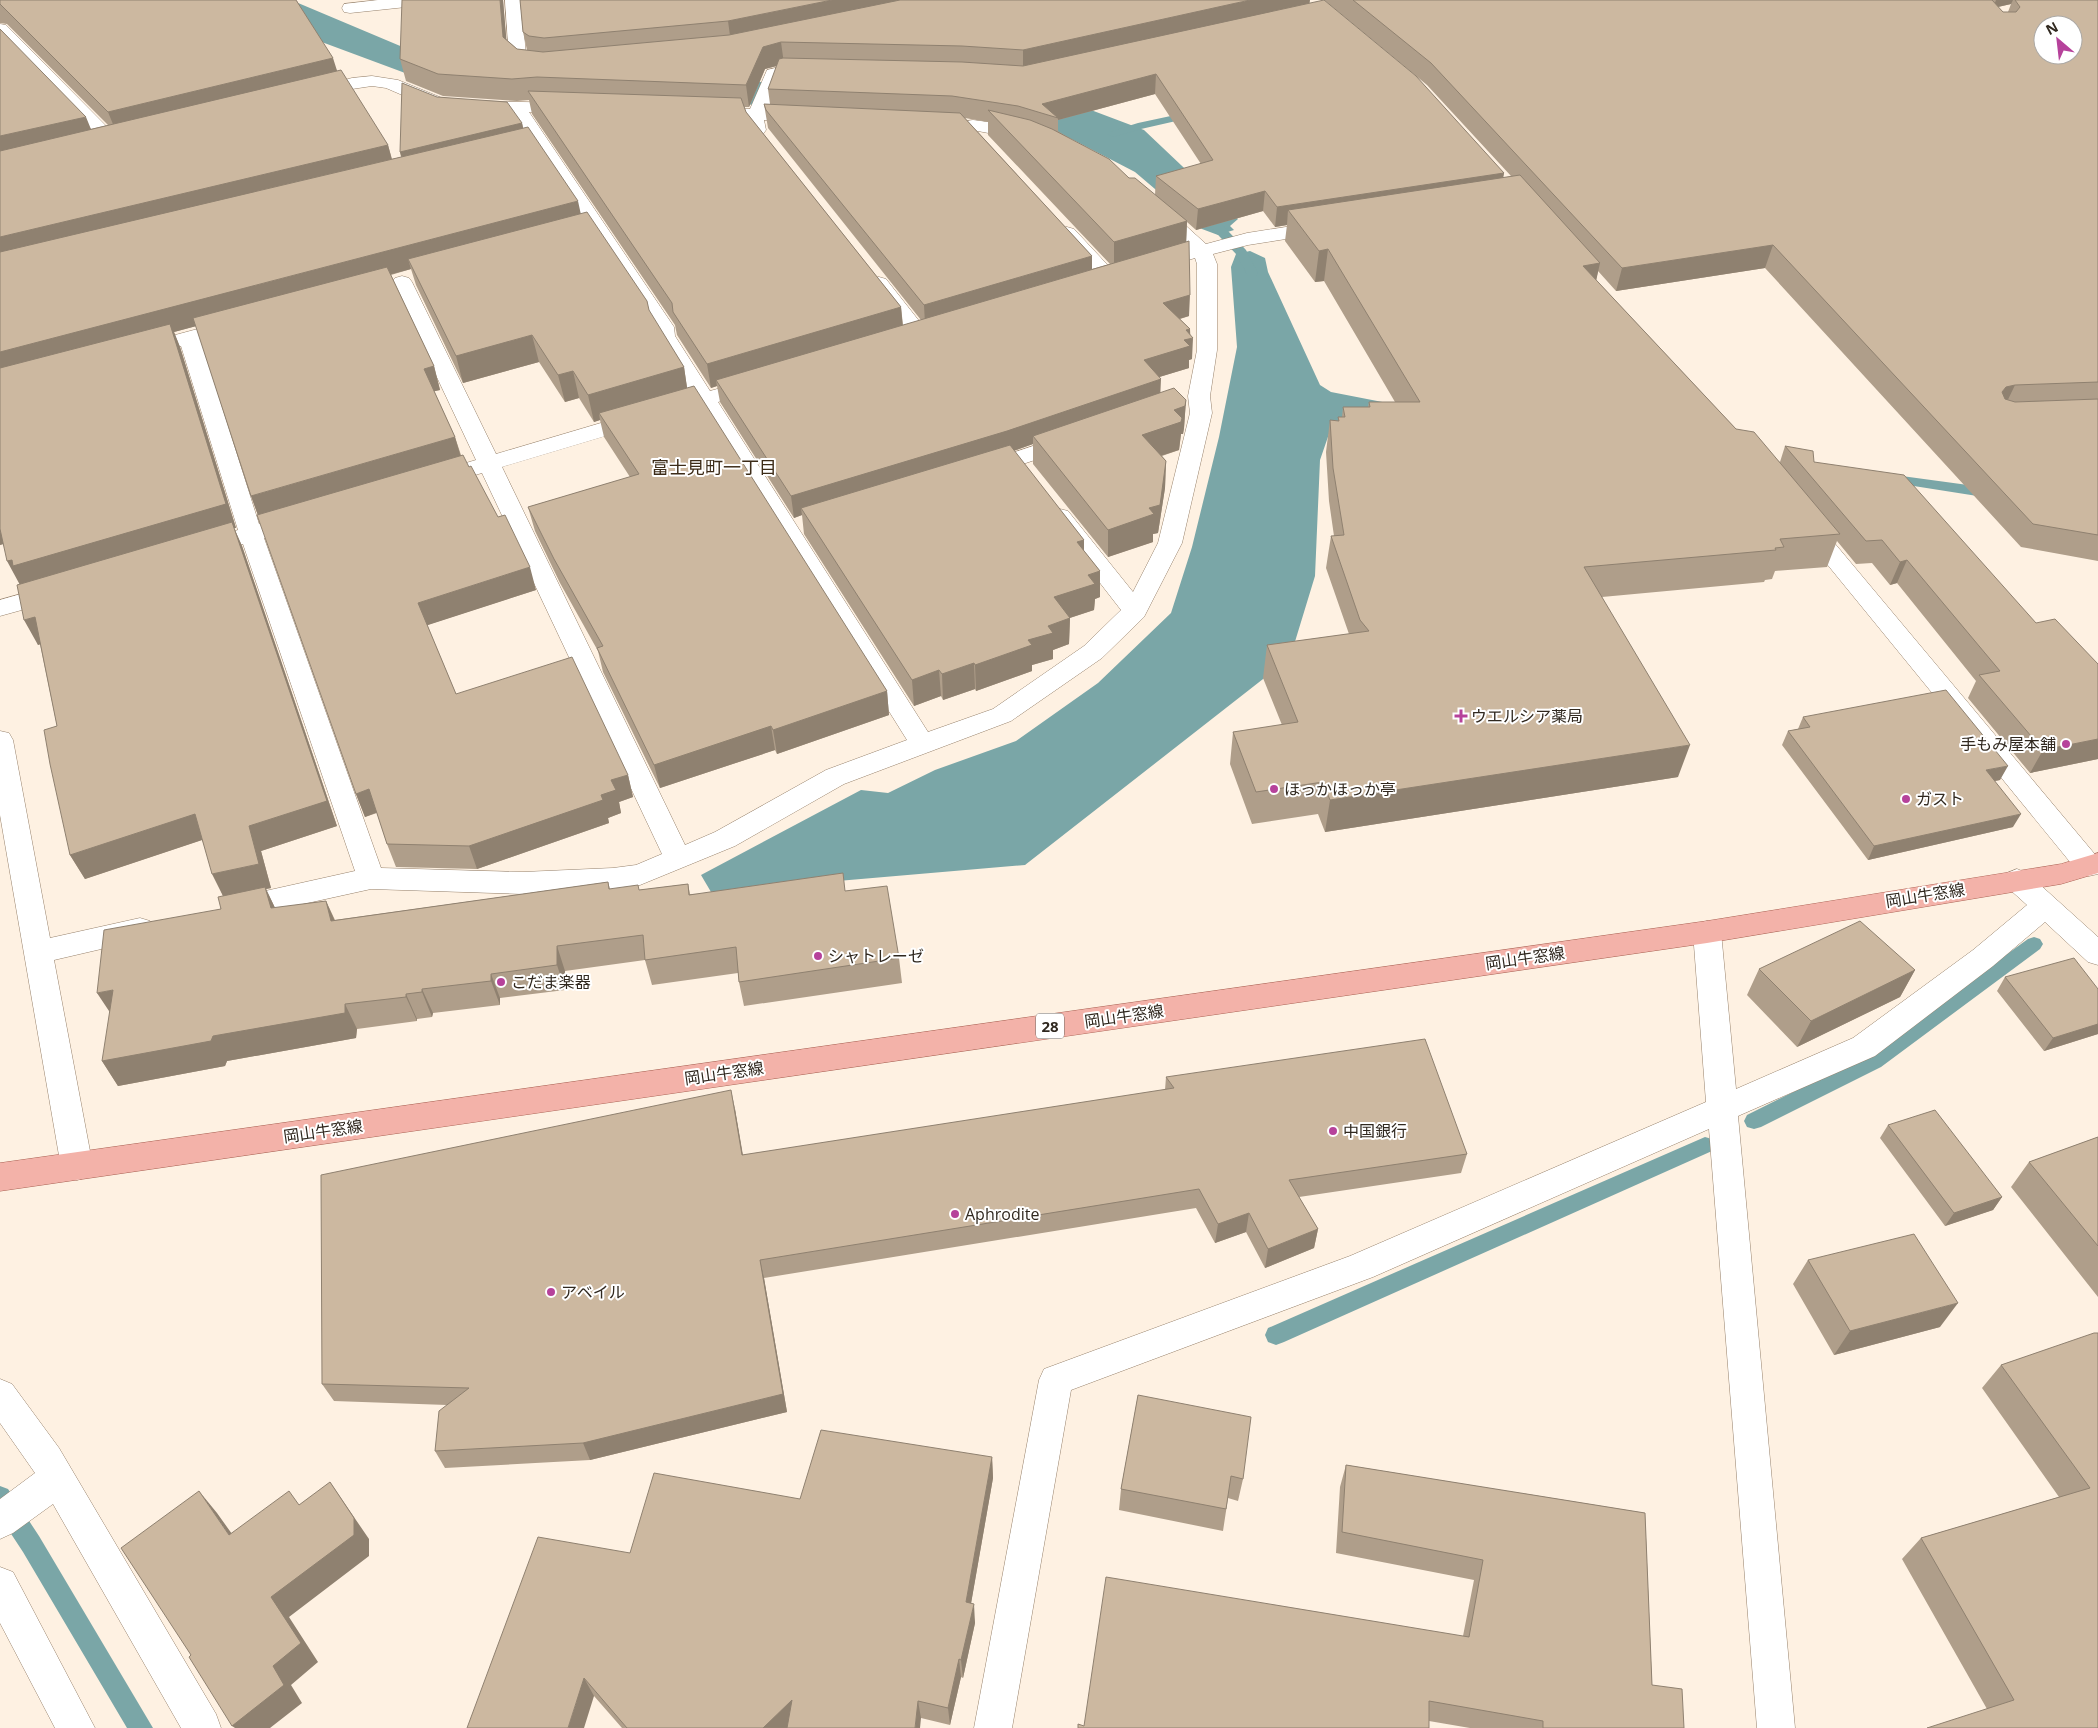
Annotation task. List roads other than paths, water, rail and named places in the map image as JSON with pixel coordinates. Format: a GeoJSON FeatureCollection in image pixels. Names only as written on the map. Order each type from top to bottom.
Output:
{"type":"FeatureCollection","features":[{"type":"Feature","properties":{"kind":"main road","name":"岡山牛窓線"},"geometry":{"type":"LineString","coordinates":[[0,1177],[1708,932],[2061,874],[2093,864]]}},
{"type":"Feature","properties":{"kind":"street"},"geometry":{"type":"LineString","coordinates":[[350,8],[417,0]]}},
{"type":"Feature","properties":{"kind":"street"},"geometry":{"type":"LineString","coordinates":[[513,0],[518,57],[528,65],[557,66]]}},
{"type":"Feature","properties":{"kind":"street"},"geometry":{"type":"LineString","coordinates":[[2,34],[113,143]]}},
{"type":"Feature","properties":{"kind":"street"},"geometry":{"type":"LineString","coordinates":[[770,145],[757,130],[754,122],[776,70],[824,72]]}},
{"type":"Feature","properties":{"kind":"street"},"geometry":{"type":"LineString","coordinates":[[294,98],[377,80],[390,83],[440,103],[517,108],[542,106],[581,107]]}},
{"type":"Feature","properties":{"kind":"street"},"geometry":{"type":"LineString","coordinates":[[517,108],[530,142],[590,231],[664,327],[665,336],[704,399],[796,527],[923,745]]}},
{"type":"Feature","properties":{"kind":"street"},"geometry":{"type":"LineString","coordinates":[[698,111],[758,112],[826,118]]}},
{"type":"Feature","properties":{"kind":"street"},"geometry":{"type":"LineString","coordinates":[[984,144],[964,124],[1003,129],[1042,139]]}},
{"type":"Feature","properties":{"kind":"street"},"geometry":{"type":"LineString","coordinates":[[94,147],[132,138]]}},
{"type":"Feature","properties":{"kind":"street"},"geometry":{"type":"LineString","coordinates":[[1146,200],[1209,248]]}},
{"type":"Feature","properties":{"kind":"street"},"geometry":{"type":"LineString","coordinates":[[1057,222],[1109,278]]}},
{"type":"Feature","properties":{"kind":"street"},"geometry":{"type":"LineString","coordinates":[[1165,261],[1246,239],[1344,224]]}},
{"type":"Feature","properties":{"kind":"street"},"geometry":{"type":"LineString","coordinates":[[210,914],[371,878],[524,883],[614,879],[640,875],[725,839],[835,778],[1002,715],[1093,652],[1135,611],[1170,543],[1198,433],[1201,413],[1190,399],[1208,350],[1207,264],[1209,248]]}},
{"type":"Feature","properties":{"kind":"street"},"geometry":{"type":"LineString","coordinates":[[866,266],[920,335]]}},
{"type":"Feature","properties":{"kind":"street"},"geometry":{"type":"LineString","coordinates":[[401,282],[678,859]]}},
{"type":"Feature","properties":{"kind":"street"},"geometry":{"type":"LineString","coordinates":[[123,354],[257,320]]}},
{"type":"Feature","properties":{"kind":"street"},"geometry":{"type":"LineString","coordinates":[[189,337],[251,534],[371,878]]}},
{"type":"Feature","properties":{"kind":"street"},"geometry":{"type":"LineString","coordinates":[[413,486],[770,380]]}},
{"type":"Feature","properties":{"kind":"street"},"geometry":{"type":"LineString","coordinates":[[968,475],[1022,468],[1089,434]]}},
{"type":"Feature","properties":{"kind":"street"},"geometry":{"type":"LineString","coordinates":[[1046,498],[1135,611]]}},
{"type":"Feature","properties":{"kind":"street"},"geometry":{"type":"LineString","coordinates":[[1793,507],[2093,864]]}},
{"type":"Feature","properties":{"kind":"street"},"geometry":{"type":"LineString","coordinates":[[186,553],[318,514]]}},
{"type":"Feature","properties":{"kind":"street"},"geometry":{"type":"LineString","coordinates":[[0,608],[74,586]]}},
{"type":"Feature","properties":{"kind":"street"},"geometry":{"type":"LineString","coordinates":[[0,740],[76,1167]]}},
{"type":"Feature","properties":{"kind":"street"},"geometry":{"type":"LineString","coordinates":[[2017,880],[2098,954]]}},
{"type":"Feature","properties":{"kind":"street"},"geometry":{"type":"LineString","coordinates":[[992,1728],[1056,1380],[1360,1267],[1864,1047],[1983,958],[2045,906]]}},
{"type":"Feature","properties":{"kind":"street"},"geometry":{"type":"LineString","coordinates":[[39,952],[162,924]]}},
{"type":"Feature","properties":{"kind":"street"},"geometry":{"type":"LineString","coordinates":[[1708,932],[1776,1728]]}},
{"type":"Feature","properties":{"kind":"street"},"geometry":{"type":"LineString","coordinates":[[0,1394],[47,1460],[46,1487],[202,1728]]}},
{"type":"Feature","properties":{"kind":"street"},"geometry":{"type":"LineString","coordinates":[[0,1522],[46,1487]]}},
{"type":"Feature","properties":{"kind":"street"},"geometry":{"type":"LineString","coordinates":[[0,1585],[76,1728]]}},
{"type":"Feature","properties":{"kind":"water"},"geometry":{"type":"Polygon","coordinates":[[[291,0],[424,56],[591,83],[760,82],[852,84],[1083,107],[1144,130],[1238,219],[1230,226],[1234,230],[1218,235],[1202,229],[1135,172],[1056,131],[1006,117],[772,106],[432,83],[319,41],[291,0]]]}},
{"type":"Feature","properties":{"kind":"water"},"geometry":{"type":"Polygon","coordinates":[[[1250,251],[1265,258],[1268,272],[1320,385],[1331,392],[1444,414],[1330,431],[1320,460],[1315,576],[1290,658],[1025,865],[711,892],[701,875],[861,790],[888,793],[935,770],[1016,741],[1098,683],[1171,613],[1192,547],[1219,437],[1237,347],[1231,267],[1236,254],[1250,251]]]}},
{"type":"Feature","properties":{"kind":"waterway"},"geometry":{"type":"LineString","coordinates":[[1113,134],[1138,126],[1194,114]]}},
{"type":"Feature","properties":{"kind":"waterway"},"geometry":{"type":"LineString","coordinates":[[1208,217],[1242,253],[1252,273]]}},
{"type":"Feature","properties":{"kind":"waterway"},"geometry":{"type":"LineString","coordinates":[[1887,478],[1990,493]]}},
{"type":"Feature","properties":{"kind":"waterway"},"geometry":{"type":"LineString","coordinates":[[1754,1121],[1874,1061],[2034,944]]}},
{"type":"Feature","properties":{"kind":"waterway"},"geometry":{"type":"LineString","coordinates":[[1276,1335],[1705,1145]]}},
{"type":"Feature","properties":{"kind":"waterway"},"geometry":{"type":"LineString","coordinates":[[0,1497],[31,1544],[141,1728]]}},
{"type":"Feature","properties":{"kind":"place","name":"ウエルシア薬局"},"geometry":{"type":"Point","coordinates":[1461,716]}},
{"type":"Feature","properties":{"kind":"place","name":"手もみ屋本舗"},"geometry":{"type":"Point","coordinates":[2066,744]}},
{"type":"Feature","properties":{"kind":"place","name":"ほっかほっか亭"},"geometry":{"type":"Point","coordinates":[1274,789]}},
{"type":"Feature","properties":{"kind":"place","name":"ガスト"},"geometry":{"type":"Point","coordinates":[1906,799]}},
{"type":"Feature","properties":{"kind":"place","name":"シャトレーゼ"},"geometry":{"type":"Point","coordinates":[818,956]}},
{"type":"Feature","properties":{"kind":"place","name":"こだま楽器"},"geometry":{"type":"Point","coordinates":[501,982]}},
{"type":"Feature","properties":{"kind":"place","name":"中国銀行"},"geometry":{"type":"Point","coordinates":[1333,1131]}},
{"type":"Feature","properties":{"kind":"place","name":"Aphrodite"},"geometry":{"type":"Point","coordinates":[955,1214]}},
{"type":"Feature","properties":{"kind":"place","name":"アベイル"},"geometry":{"type":"Point","coordinates":[551,1292]}},
{"type":"Feature","properties":{"kind":"district","name":"富士見町一丁目"},"geometry":{"type":"Point","coordinates":[714,467]}}]}
